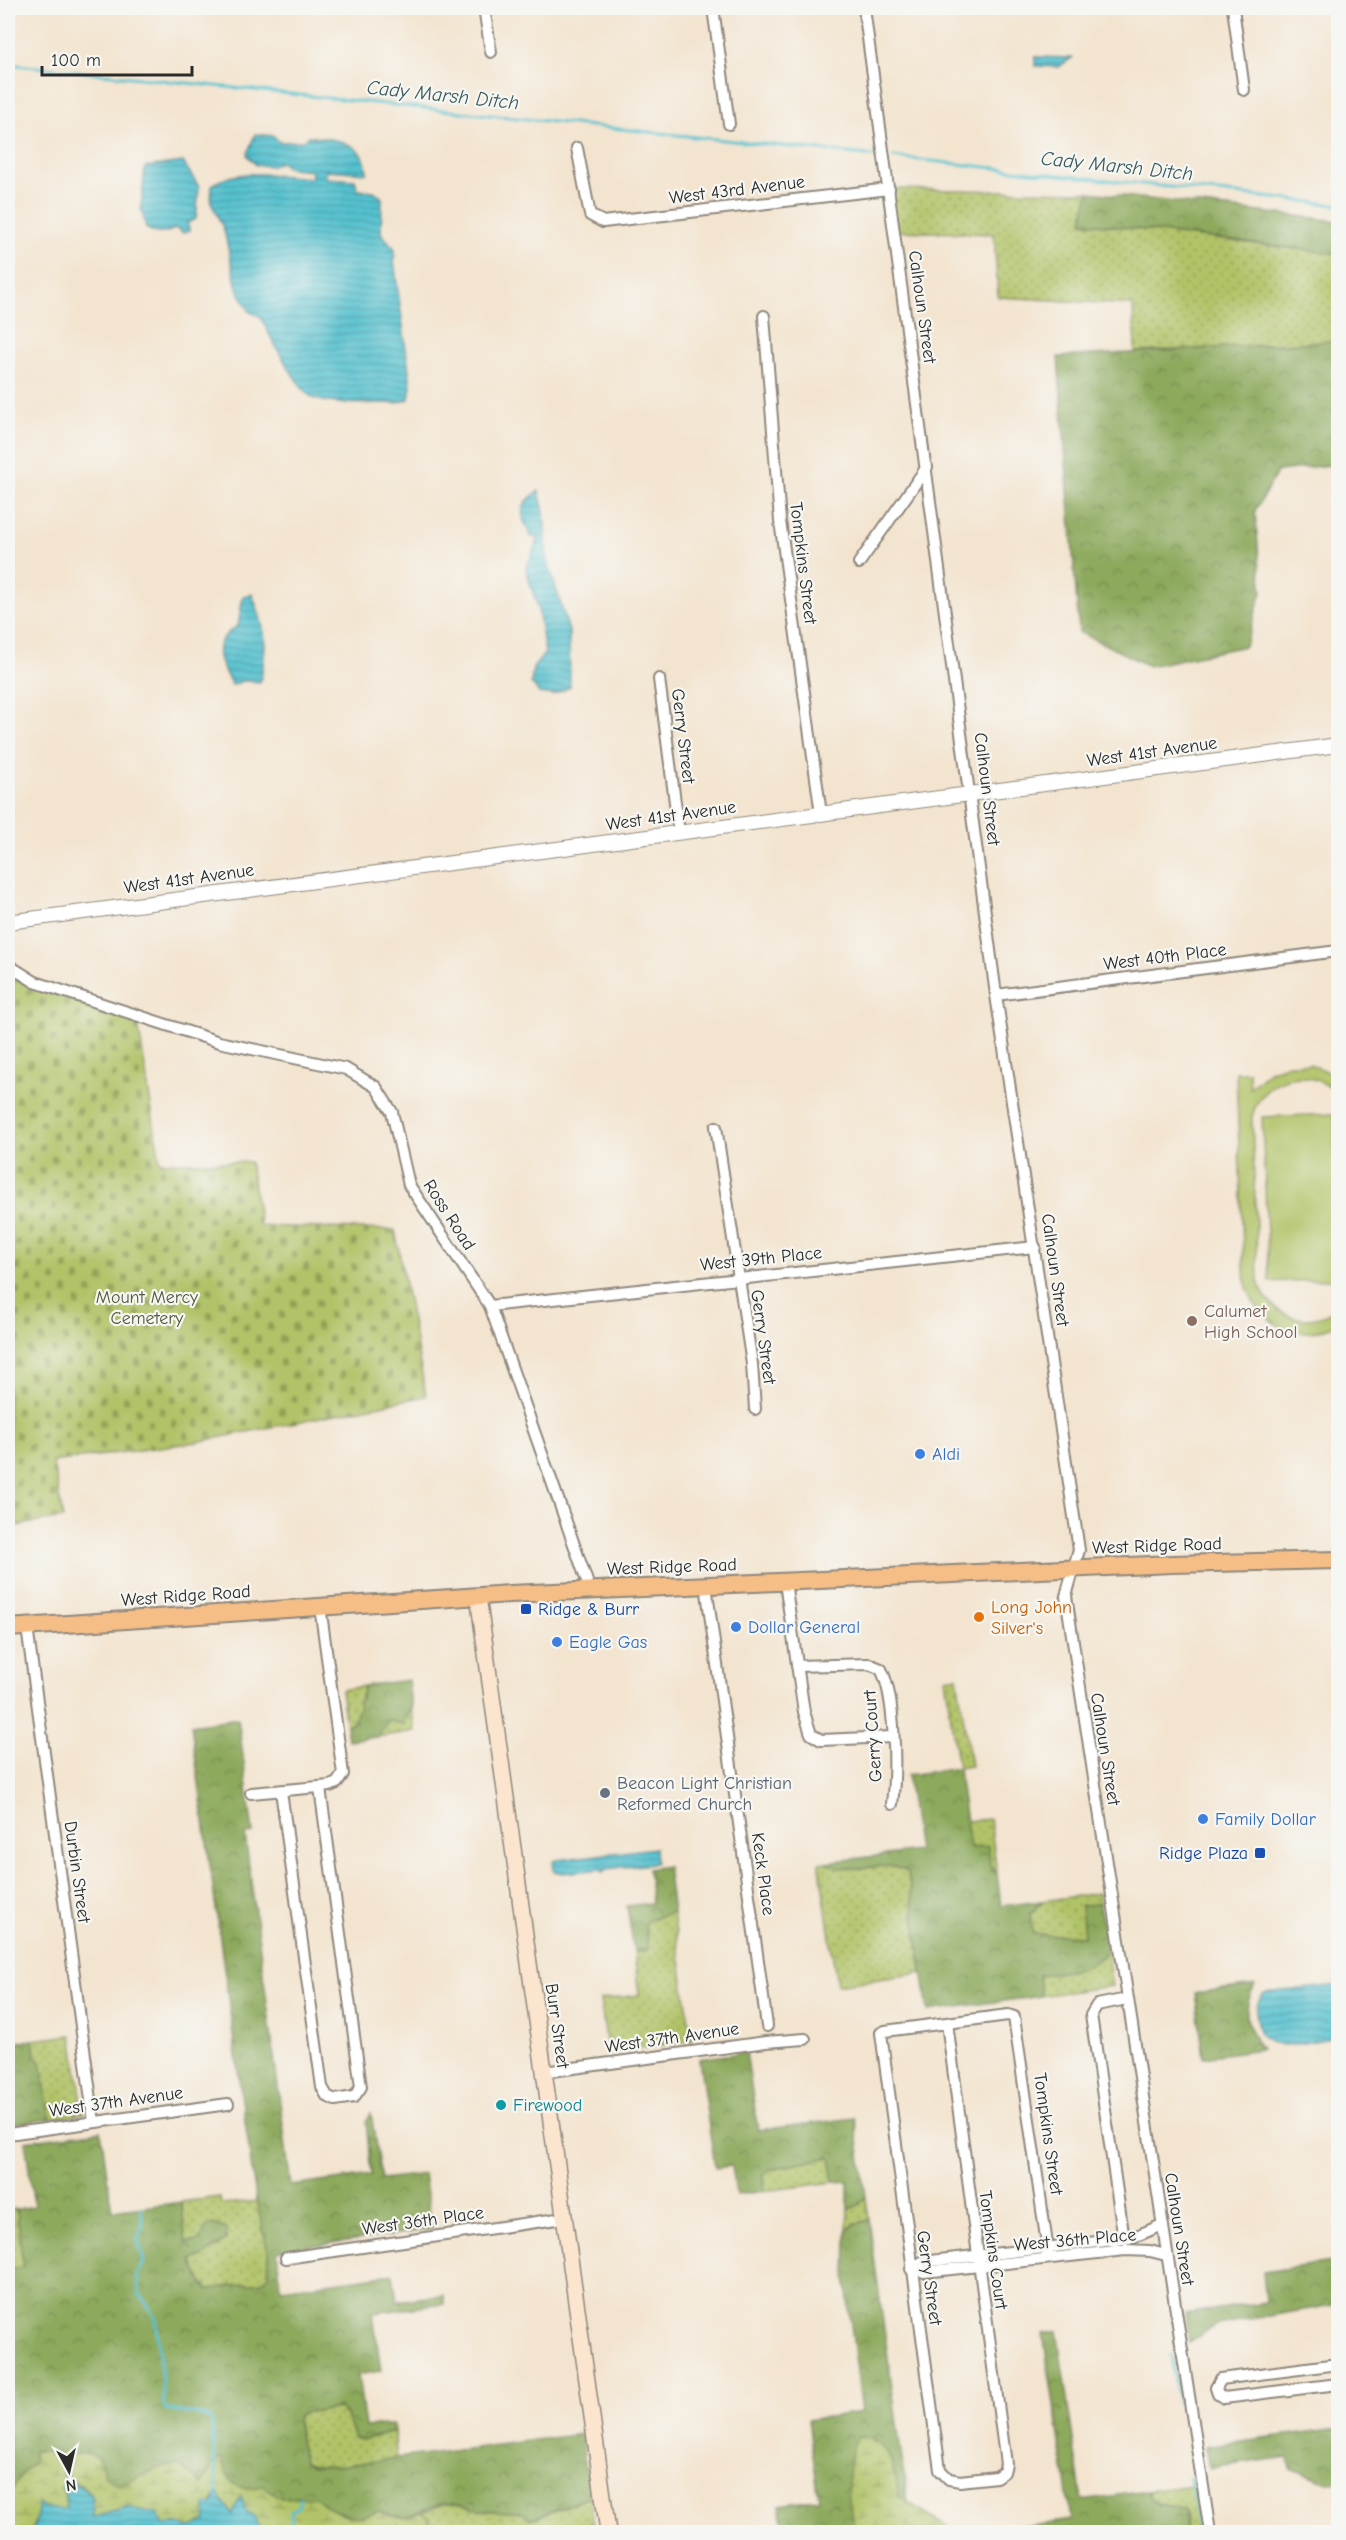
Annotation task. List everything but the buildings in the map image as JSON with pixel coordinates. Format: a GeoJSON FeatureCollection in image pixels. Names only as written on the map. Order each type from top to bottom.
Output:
{"type":"FeatureCollection","features":[{"type":"Feature","properties":{"kind":"main road","name":"West Ridge Road"},"geometry":{"type":"LineString","coordinates":[[8,1628],[590,1590],[1073,1568],[1338,1560]]}},
{"type":"Feature","properties":{"kind":"main road","name":"Burr Street"},"geometry":{"type":"LineString","coordinates":[[478,1596],[608,2532]]}},
{"type":"Feature","properties":{"kind":"street"},"geometry":{"type":"LineString","coordinates":[[484,8],[491,52]]}},
{"type":"Feature","properties":{"kind":"street"},"geometry":{"type":"LineString","coordinates":[[713,8],[729,124]]}},
{"type":"Feature","properties":{"kind":"street","name":"Calhoun Street"},"geometry":{"type":"LineString","coordinates":[[864,8],[971,794],[996,995],[1079,1550],[1066,1596],[1210,2532]]}},
{"type":"Feature","properties":{"kind":"street"},"geometry":{"type":"LineString","coordinates":[[1233,8],[1244,90]]}},
{"type":"Feature","properties":{"kind":"street","name":"West 43rd Avenue"},"geometry":{"type":"LineString","coordinates":[[577,148],[590,215],[603,222],[889,189]]}},
{"type":"Feature","properties":{"kind":"street","name":"Tompkins Street"},"geometry":{"type":"LineString","coordinates":[[764,316],[780,521],[821,814]]}},
{"type":"Feature","properties":{"kind":"street"},"geometry":{"type":"LineString","coordinates":[[860,563],[927,467]]}},
{"type":"Feature","properties":{"kind":"street","name":"Gerry Street"},"geometry":{"type":"LineString","coordinates":[[659,679],[680,832]]}},
{"type":"Feature","properties":{"kind":"street","name":"West 41st Avenue"},"geometry":{"type":"LineString","coordinates":[[8,922],[1338,745]]}},
{"type":"Feature","properties":{"kind":"street","name":"West 40th Place"},"geometry":{"type":"LineString","coordinates":[[996,995],[1338,951]]}},
{"type":"Feature","properties":{"kind":"street","name":"Ross Road"},"geometry":{"type":"LineString","coordinates":[[8,965],[35,982],[219,1042],[346,1069],[376,1087],[392,1112],[409,1185],[490,1306],[590,1590]]}},
{"type":"Feature","properties":{"kind":"street","name":"Gerry Street"},"geometry":{"type":"LineString","coordinates":[[716,1127],[752,1364],[755,1409]]}},
{"type":"Feature","properties":{"kind":"street","name":"West 39th Place"},"geometry":{"type":"LineString","coordinates":[[490,1306],[738,1277],[1035,1247]]}},
{"type":"Feature","properties":{"kind":"street"},"geometry":{"type":"LineString","coordinates":[[785,1582],[805,1717],[815,1738],[827,1740],[892,1737]]}},
{"type":"Feature","properties":{"kind":"street","name":"Keck Place"},"geometry":{"type":"LineString","coordinates":[[706,1585],[767,2026]]}},
{"type":"Feature","properties":{"kind":"street"},"geometry":{"type":"LineString","coordinates":[[251,1793],[320,1788],[337,1783],[343,1766],[320,1606]]}},
{"type":"Feature","properties":{"kind":"street","name":"Durbin Street"},"geometry":{"type":"LineString","coordinates":[[27,1627],[94,2122]]}},
{"type":"Feature","properties":{"kind":"street","name":"Gerry Court"},"geometry":{"type":"LineString","coordinates":[[797,1666],[868,1664],[878,1667],[886,1683],[896,1772],[892,1804]]}},
{"type":"Feature","properties":{"kind":"street"},"geometry":{"type":"LineString","coordinates":[[281,1791],[322,2087],[327,2096],[337,2100],[354,2097],[361,2087],[320,1788]]}},
{"type":"Feature","properties":{"kind":"street"},"geometry":{"type":"LineString","coordinates":[[1124,2240],[1092,2019],[1093,2008],[1100,2004],[1127,2000]]}},
{"type":"Feature","properties":{"kind":"street","name":"Tompkins Street"},"geometry":{"type":"LineString","coordinates":[[947,2023],[1012,2016],[1049,2253]]}},
{"type":"Feature","properties":{"kind":"street","name":"Gerry Street"},"geometry":{"type":"LineString","coordinates":[[947,2023],[881,2032],[940,2470],[949,2479],[960,2481],[996,2477]]}},
{"type":"Feature","properties":{"kind":"street","name":"Tompkins Court"},"geometry":{"type":"LineString","coordinates":[[947,2023],[1006,2464],[1004,2472],[996,2477]]}},
{"type":"Feature","properties":{"kind":"street","name":"West 37th Avenue"},"geometry":{"type":"LineString","coordinates":[[544,2072],[766,2042],[805,2039]]}},
{"type":"Feature","properties":{"kind":"street","name":"West 37th Avenue"},"geometry":{"type":"LineString","coordinates":[[8,2134],[228,2104]]}},
{"type":"Feature","properties":{"kind":"street","name":"West 36th Place"},"geometry":{"type":"LineString","coordinates":[[286,2258],[564,2218]]}},
{"type":"Feature","properties":{"kind":"street","name":"West 36th Place"},"geometry":{"type":"LineString","coordinates":[[914,2269],[924,2272],[978,2261],[1049,2253],[1124,2240],[1140,2236],[1161,2224]]}},
{"type":"Feature","properties":{"kind":"street","name":"West 36th Place"},"geometry":{"type":"LineString","coordinates":[[1049,2253],[1138,2250],[1166,2255]]}},
{"type":"Feature","properties":{"kind":"street"},"geometry":{"type":"LineString","coordinates":[[1338,2364],[1221,2379],[1216,2383],[1216,2388],[1220,2397],[1224,2398],[1338,2384]]}},
{"type":"Feature","properties":{"kind":"green space"},"geometry":{"type":"Polygon","coordinates":[[[889,189],[1089,192],[1082,222],[1338,254],[1338,341],[1135,352],[1133,305],[998,297],[994,234],[895,231],[889,189]]]}},
{"type":"Feature","properties":{"kind":"green space"},"geometry":{"type":"Polygon","coordinates":[[[1089,192],[1338,221],[1338,254],[1082,222],[1089,192]]]}},
{"type":"Feature","properties":{"kind":"green space"},"geometry":{"type":"Polygon","coordinates":[[[1338,327],[1338,464],[1278,471],[1255,511],[1262,592],[1245,646],[1149,666],[1079,632],[1058,357],[1337,341],[1338,327]]]}},
{"type":"Feature","properties":{"kind":"green space","name":"Mount Mercy Cemetery"},"geometry":{"type":"Polygon","coordinates":[[[8,973],[41,989],[138,1023],[160,1162],[250,1162],[260,1226],[395,1230],[426,1396],[197,1442],[53,1462],[63,1518],[8,1527],[8,973]]]}},
{"type":"Feature","properties":{"kind":"green space"},"geometry":{"type":"Polygon","coordinates":[[[1288,1064],[1310,1064],[1338,1076],[1338,1095],[1327,1085],[1314,1079],[1301,1077],[1276,1084],[1257,1103],[1252,1117],[1258,1281],[1263,1293],[1280,1311],[1303,1319],[1327,1314],[1338,1307],[1338,1323],[1322,1330],[1307,1332],[1278,1325],[1266,1316],[1255,1304],[1244,1274],[1236,1072],[1249,1072],[1250,1088],[1268,1072],[1288,1064]]]}},
{"type":"Feature","properties":{"kind":"green space"},"geometry":{"type":"Polygon","coordinates":[[[1334,1114],[1338,1279],[1269,1282],[1262,1117],[1334,1114]]]}},
{"type":"Feature","properties":{"kind":"green space"},"geometry":{"type":"Polygon","coordinates":[[[957,1676],[971,1766],[958,1768],[945,1678],[957,1676]]]}},
{"type":"Feature","properties":{"kind":"green space"},"geometry":{"type":"Polygon","coordinates":[[[408,1680],[411,1704],[403,1725],[388,1720],[377,1737],[348,1740],[346,1726],[354,1722],[364,1686],[408,1680]]]}},
{"type":"Feature","properties":{"kind":"green space"},"geometry":{"type":"Polygon","coordinates":[[[364,1686],[354,1722],[346,1726],[341,1690],[364,1686]]]}},
{"type":"Feature","properties":{"kind":"green space"},"geometry":{"type":"Polygon","coordinates":[[[411,1704],[415,1731],[377,1737],[389,1720],[407,1718],[411,1704]]]}},
{"type":"Feature","properties":{"kind":"green space"},"geometry":{"type":"Polygon","coordinates":[[[238,1718],[253,1833],[245,1835],[291,2186],[371,2175],[366,2121],[371,2113],[381,2179],[424,2174],[432,2229],[277,2251],[281,2289],[393,2274],[397,2301],[443,2295],[444,2304],[373,2313],[381,2371],[358,2375],[365,2427],[393,2424],[394,2431],[363,2440],[355,2438],[346,2415],[339,2408],[308,2412],[298,2416],[297,2423],[304,2462],[313,2466],[337,2466],[581,2434],[590,2497],[530,2519],[524,2512],[487,2511],[450,2504],[427,2508],[407,2517],[390,2516],[378,2511],[367,2518],[352,2517],[301,2496],[282,2498],[262,2486],[240,2487],[231,2480],[221,2459],[215,2461],[202,2485],[178,2465],[119,2485],[106,2478],[99,2458],[88,2453],[68,2455],[33,2451],[34,2462],[22,2473],[13,2489],[8,2481],[8,2270],[23,2267],[17,2209],[34,2206],[25,2141],[101,2131],[112,2211],[181,2202],[186,2243],[199,2241],[206,2227],[213,2224],[227,2229],[226,2240],[202,2257],[192,2259],[200,2280],[209,2289],[263,2282],[269,2275],[268,2252],[256,2199],[191,1725],[238,1718]]]}},
{"type":"Feature","properties":{"kind":"green space"},"geometry":{"type":"Polygon","coordinates":[[[958,1768],[970,1848],[988,1846],[991,1870],[997,1873],[1001,1906],[1042,1901],[1030,1914],[1033,1934],[1084,1936],[1081,1905],[1100,1904],[1107,1950],[1101,1957],[1085,1967],[1039,1975],[1041,1996],[928,2011],[908,1872],[888,1866],[845,1868],[827,1862],[918,1851],[907,1775],[958,1768]]]}},
{"type":"Feature","properties":{"kind":"green space"},"geometry":{"type":"Polygon","coordinates":[[[990,1819],[997,1873],[970,1849],[966,1821],[990,1819]]]}},
{"type":"Feature","properties":{"kind":"green space"},"geometry":{"type":"Polygon","coordinates":[[[827,1862],[845,1868],[888,1866],[908,1872],[922,1973],[837,1985],[819,1863],[827,1862]]]}},
{"type":"Feature","properties":{"kind":"green space"},"geometry":{"type":"Polygon","coordinates":[[[667,1866],[673,1912],[648,1920],[645,1925],[648,1950],[634,1952],[627,1906],[652,1903],[648,1869],[667,1866]]]}},
{"type":"Feature","properties":{"kind":"green space"},"geometry":{"type":"Polygon","coordinates":[[[1098,1893],[1100,1904],[1081,1906],[1085,1936],[1033,1934],[1030,1914],[1042,1901],[1098,1893]]]}},
{"type":"Feature","properties":{"kind":"green space"},"geometry":{"type":"Polygon","coordinates":[[[673,1912],[692,2041],[608,2052],[600,2000],[639,1995],[634,1952],[644,1952],[647,1933],[645,1925],[648,1919],[673,1912]]]}},
{"type":"Feature","properties":{"kind":"green space"},"geometry":{"type":"Polygon","coordinates":[[[1107,1950],[1112,1986],[1041,1996],[1039,1975],[1085,1967],[1107,1950]]]}},
{"type":"Feature","properties":{"kind":"green space"},"geometry":{"type":"Polygon","coordinates":[[[1255,1985],[1248,2002],[1247,2018],[1251,2033],[1261,2049],[1204,2057],[1195,1993],[1255,1985]]]}},
{"type":"Feature","properties":{"kind":"green space"},"geometry":{"type":"Polygon","coordinates":[[[72,2035],[84,2114],[50,2119],[41,2062],[35,2056],[33,2040],[72,2035]]]}},
{"type":"Feature","properties":{"kind":"green space"},"geometry":{"type":"Polygon","coordinates":[[[33,2040],[35,2056],[41,2062],[50,2119],[8,2125],[8,2043],[33,2040]]]}},
{"type":"Feature","properties":{"kind":"green space"},"geometry":{"type":"Polygon","coordinates":[[[746,2052],[758,2130],[855,2118],[866,2197],[857,2206],[848,2209],[848,2181],[834,2182],[830,2157],[769,2170],[764,2175],[765,2191],[736,2195],[732,2166],[715,2168],[699,2059],[746,2052]]]}},
{"type":"Feature","properties":{"kind":"green space"},"geometry":{"type":"Polygon","coordinates":[[[824,2157],[832,2159],[834,2182],[765,2191],[764,2175],[769,2170],[824,2157]]]}},
{"type":"Feature","properties":{"kind":"green space"},"geometry":{"type":"Polygon","coordinates":[[[220,2197],[221,2204],[259,2201],[268,2252],[269,2275],[263,2282],[209,2289],[200,2280],[192,2259],[202,2257],[226,2240],[206,2227],[199,2241],[186,2243],[181,2202],[220,2197]]]}},
{"type":"Feature","properties":{"kind":"green space"},"geometry":{"type":"Polygon","coordinates":[[[866,2197],[869,2220],[854,2224],[847,2231],[848,2209],[857,2206],[866,2197]]]}},
{"type":"Feature","properties":{"kind":"green space"},"geometry":{"type":"Polygon","coordinates":[[[17,2209],[23,2267],[8,2270],[8,2210],[17,2209]]]}},
{"type":"Feature","properties":{"kind":"green space"},"geometry":{"type":"Polygon","coordinates":[[[869,2220],[908,2503],[899,2497],[896,2477],[885,2450],[870,2439],[859,2437],[851,2459],[848,2484],[856,2532],[784,2532],[780,2505],[819,2499],[808,2420],[862,2412],[846,2285],[847,2231],[855,2224],[869,2220]]]}},
{"type":"Feature","properties":{"kind":"green space"},"geometry":{"type":"Polygon","coordinates":[[[1338,2261],[1338,2304],[1217,2325],[1189,2342],[1185,2314],[1266,2302],[1263,2272],[1338,2261]]]}},
{"type":"Feature","properties":{"kind":"green space"},"geometry":{"type":"Polygon","coordinates":[[[1057,2331],[1082,2500],[1147,2491],[1153,2501],[1185,2511],[1186,2532],[988,2532],[1072,2520],[1043,2334],[1057,2331]]]}},
{"type":"Feature","properties":{"kind":"green space"},"geometry":{"type":"Polygon","coordinates":[[[339,2408],[346,2415],[355,2438],[363,2440],[394,2431],[397,2459],[338,2467],[304,2462],[297,2423],[298,2416],[308,2412],[339,2408]]]}},
{"type":"Feature","properties":{"kind":"green space"},"geometry":{"type":"Polygon","coordinates":[[[1338,2428],[1338,2482],[1329,2483],[1291,2468],[1289,2457],[1209,2468],[1205,2446],[1338,2428]]]}},
{"type":"Feature","properties":{"kind":"green space"},"geometry":{"type":"Polygon","coordinates":[[[858,2437],[878,2443],[884,2450],[893,2467],[899,2497],[957,2532],[856,2532],[850,2509],[848,2471],[853,2447],[858,2437]]]}},
{"type":"Feature","properties":{"kind":"green space"},"geometry":{"type":"Polygon","coordinates":[[[33,2451],[68,2455],[88,2453],[99,2458],[106,2478],[119,2485],[161,2467],[178,2465],[202,2484],[215,2461],[221,2459],[231,2480],[240,2487],[262,2486],[282,2498],[316,2497],[329,2508],[354,2517],[370,2515],[378,2511],[400,2517],[422,2512],[431,2520],[418,2532],[361,2529],[347,2532],[262,2532],[252,2514],[248,2514],[241,2497],[233,2515],[217,2493],[206,2521],[189,2528],[177,2524],[164,2525],[140,2511],[128,2508],[93,2517],[90,2493],[69,2478],[61,2468],[66,2507],[63,2510],[43,2508],[34,2525],[35,2530],[8,2532],[8,2481],[13,2489],[22,2473],[34,2462],[33,2451]]]}},
{"type":"Feature","properties":{"kind":"green space"},"geometry":{"type":"Polygon","coordinates":[[[1194,2485],[1201,2532],[1186,2532],[1187,2517],[1182,2509],[1157,2503],[1147,2491],[1194,2485]]]}},
{"type":"Feature","properties":{"kind":"green space"},"geometry":{"type":"Polygon","coordinates":[[[590,2497],[595,2532],[418,2532],[431,2520],[422,2512],[444,2504],[463,2504],[479,2510],[525,2512],[535,2518],[590,2497]]]}},
{"type":"Feature","properties":{"kind":"water"},"geometry":{"type":"Polygon","coordinates":[[[1035,57],[1072,58],[1058,67],[1035,66],[1035,57]]]}},
{"type":"Feature","properties":{"kind":"water"},"geometry":{"type":"Polygon","coordinates":[[[255,134],[274,136],[279,142],[303,141],[309,136],[328,139],[347,144],[361,154],[367,173],[326,170],[326,178],[355,180],[358,190],[374,191],[382,198],[381,233],[395,249],[394,261],[411,386],[409,399],[397,403],[352,404],[328,402],[310,396],[291,371],[261,317],[250,312],[237,288],[224,230],[211,202],[212,185],[223,179],[247,174],[311,178],[312,171],[287,167],[280,162],[272,166],[256,165],[247,155],[255,134]]]}},
{"type":"Feature","properties":{"kind":"water"},"geometry":{"type":"Polygon","coordinates":[[[183,162],[199,187],[196,219],[187,223],[190,231],[183,233],[175,228],[157,233],[146,228],[141,208],[145,167],[183,162]]]}},
{"type":"Feature","properties":{"kind":"water"},"geometry":{"type":"Polygon","coordinates":[[[539,491],[544,512],[547,559],[569,631],[570,687],[553,695],[539,693],[531,683],[533,668],[545,653],[538,609],[526,569],[539,537],[532,537],[522,511],[527,501],[539,491]]]}},
{"type":"Feature","properties":{"kind":"water"},"geometry":{"type":"Polygon","coordinates":[[[252,594],[261,618],[265,638],[260,682],[243,681],[232,685],[220,660],[219,645],[229,632],[238,626],[243,596],[252,594]]]}},
{"type":"Feature","properties":{"kind":"water"},"geometry":{"type":"Polygon","coordinates":[[[655,1848],[656,1862],[652,1864],[606,1869],[603,1872],[602,1869],[562,1873],[554,1871],[553,1861],[556,1860],[655,1848]]]}},
{"type":"Feature","properties":{"kind":"water"},"geometry":{"type":"Polygon","coordinates":[[[1338,1985],[1338,2037],[1290,2045],[1268,2041],[1261,2034],[1256,2011],[1264,1993],[1338,1985]]]}},
{"type":"Feature","properties":{"kind":"water"},"geometry":{"type":"Polygon","coordinates":[[[62,2464],[68,2466],[67,2478],[92,2496],[93,2517],[128,2508],[157,2513],[164,2525],[177,2524],[189,2528],[206,2521],[205,2505],[214,2504],[217,2492],[232,2514],[241,2496],[248,2514],[252,2514],[263,2532],[31,2532],[34,2530],[39,2504],[43,2508],[62,2510],[66,2507],[66,2495],[61,2488],[65,2483],[62,2464]]]}},
{"type":"Feature","properties":{"kind":"waterway","name":"Cady Marsh Ditch"},"geometry":{"type":"LineString","coordinates":[[8,64],[876,156]]}},
{"type":"Feature","properties":{"kind":"waterway","name":"Cady Marsh Ditch"},"geometry":{"type":"LineString","coordinates":[[893,157],[1338,205]]}},
{"type":"Feature","properties":{"kind":"waterway"},"geometry":{"type":"LineString","coordinates":[[140,2208],[143,2222],[138,2240],[144,2262],[137,2275],[139,2293],[156,2318],[164,2405],[166,2409],[203,2416],[212,2421],[217,2495]]}},
{"type":"Feature","properties":{"kind":"waterway"},"geometry":{"type":"LineString","coordinates":[[1171,2355],[1179,2402]]}},
{"type":"Feature","properties":{"kind":"waterway"},"geometry":{"type":"LineString","coordinates":[[1190,2478],[1199,2532]]}},
{"type":"Feature","properties":{"kind":"waterway"},"geometry":{"type":"LineString","coordinates":[[292,2532],[291,2511],[298,2507],[300,2498]]}},
{"type":"Feature","properties":{"kind":"place","name":"Calumet High School"},"geometry":{"type":"Point","coordinates":[1192,1321]}},
{"type":"Feature","properties":{"kind":"place","name":"Aldi"},"geometry":{"type":"Point","coordinates":[920,1454]}},
{"type":"Feature","properties":{"kind":"place","name":"Ridge & Burr"},"geometry":{"type":"Point","coordinates":[526,1609]}},
{"type":"Feature","properties":{"kind":"place","name":"Long John Silver's"},"geometry":{"type":"Point","coordinates":[979,1617]}},
{"type":"Feature","properties":{"kind":"place","name":"Dollar General"},"geometry":{"type":"Point","coordinates":[736,1627]}},
{"type":"Feature","properties":{"kind":"place","name":"Eagle Gas"},"geometry":{"type":"Point","coordinates":[557,1642]}},
{"type":"Feature","properties":{"kind":"place","name":"Beacon Light Christian Reformed Church"},"geometry":{"type":"Point","coordinates":[605,1793]}},
{"type":"Feature","properties":{"kind":"place","name":"Family Dollar"},"geometry":{"type":"Point","coordinates":[1203,1819]}},
{"type":"Feature","properties":{"kind":"place","name":"Ridge Plaza"},"geometry":{"type":"Point","coordinates":[1260,1853]}},
{"type":"Feature","properties":{"kind":"place","name":"Firewood"},"geometry":{"type":"Point","coordinates":[501,2105]}}]}
